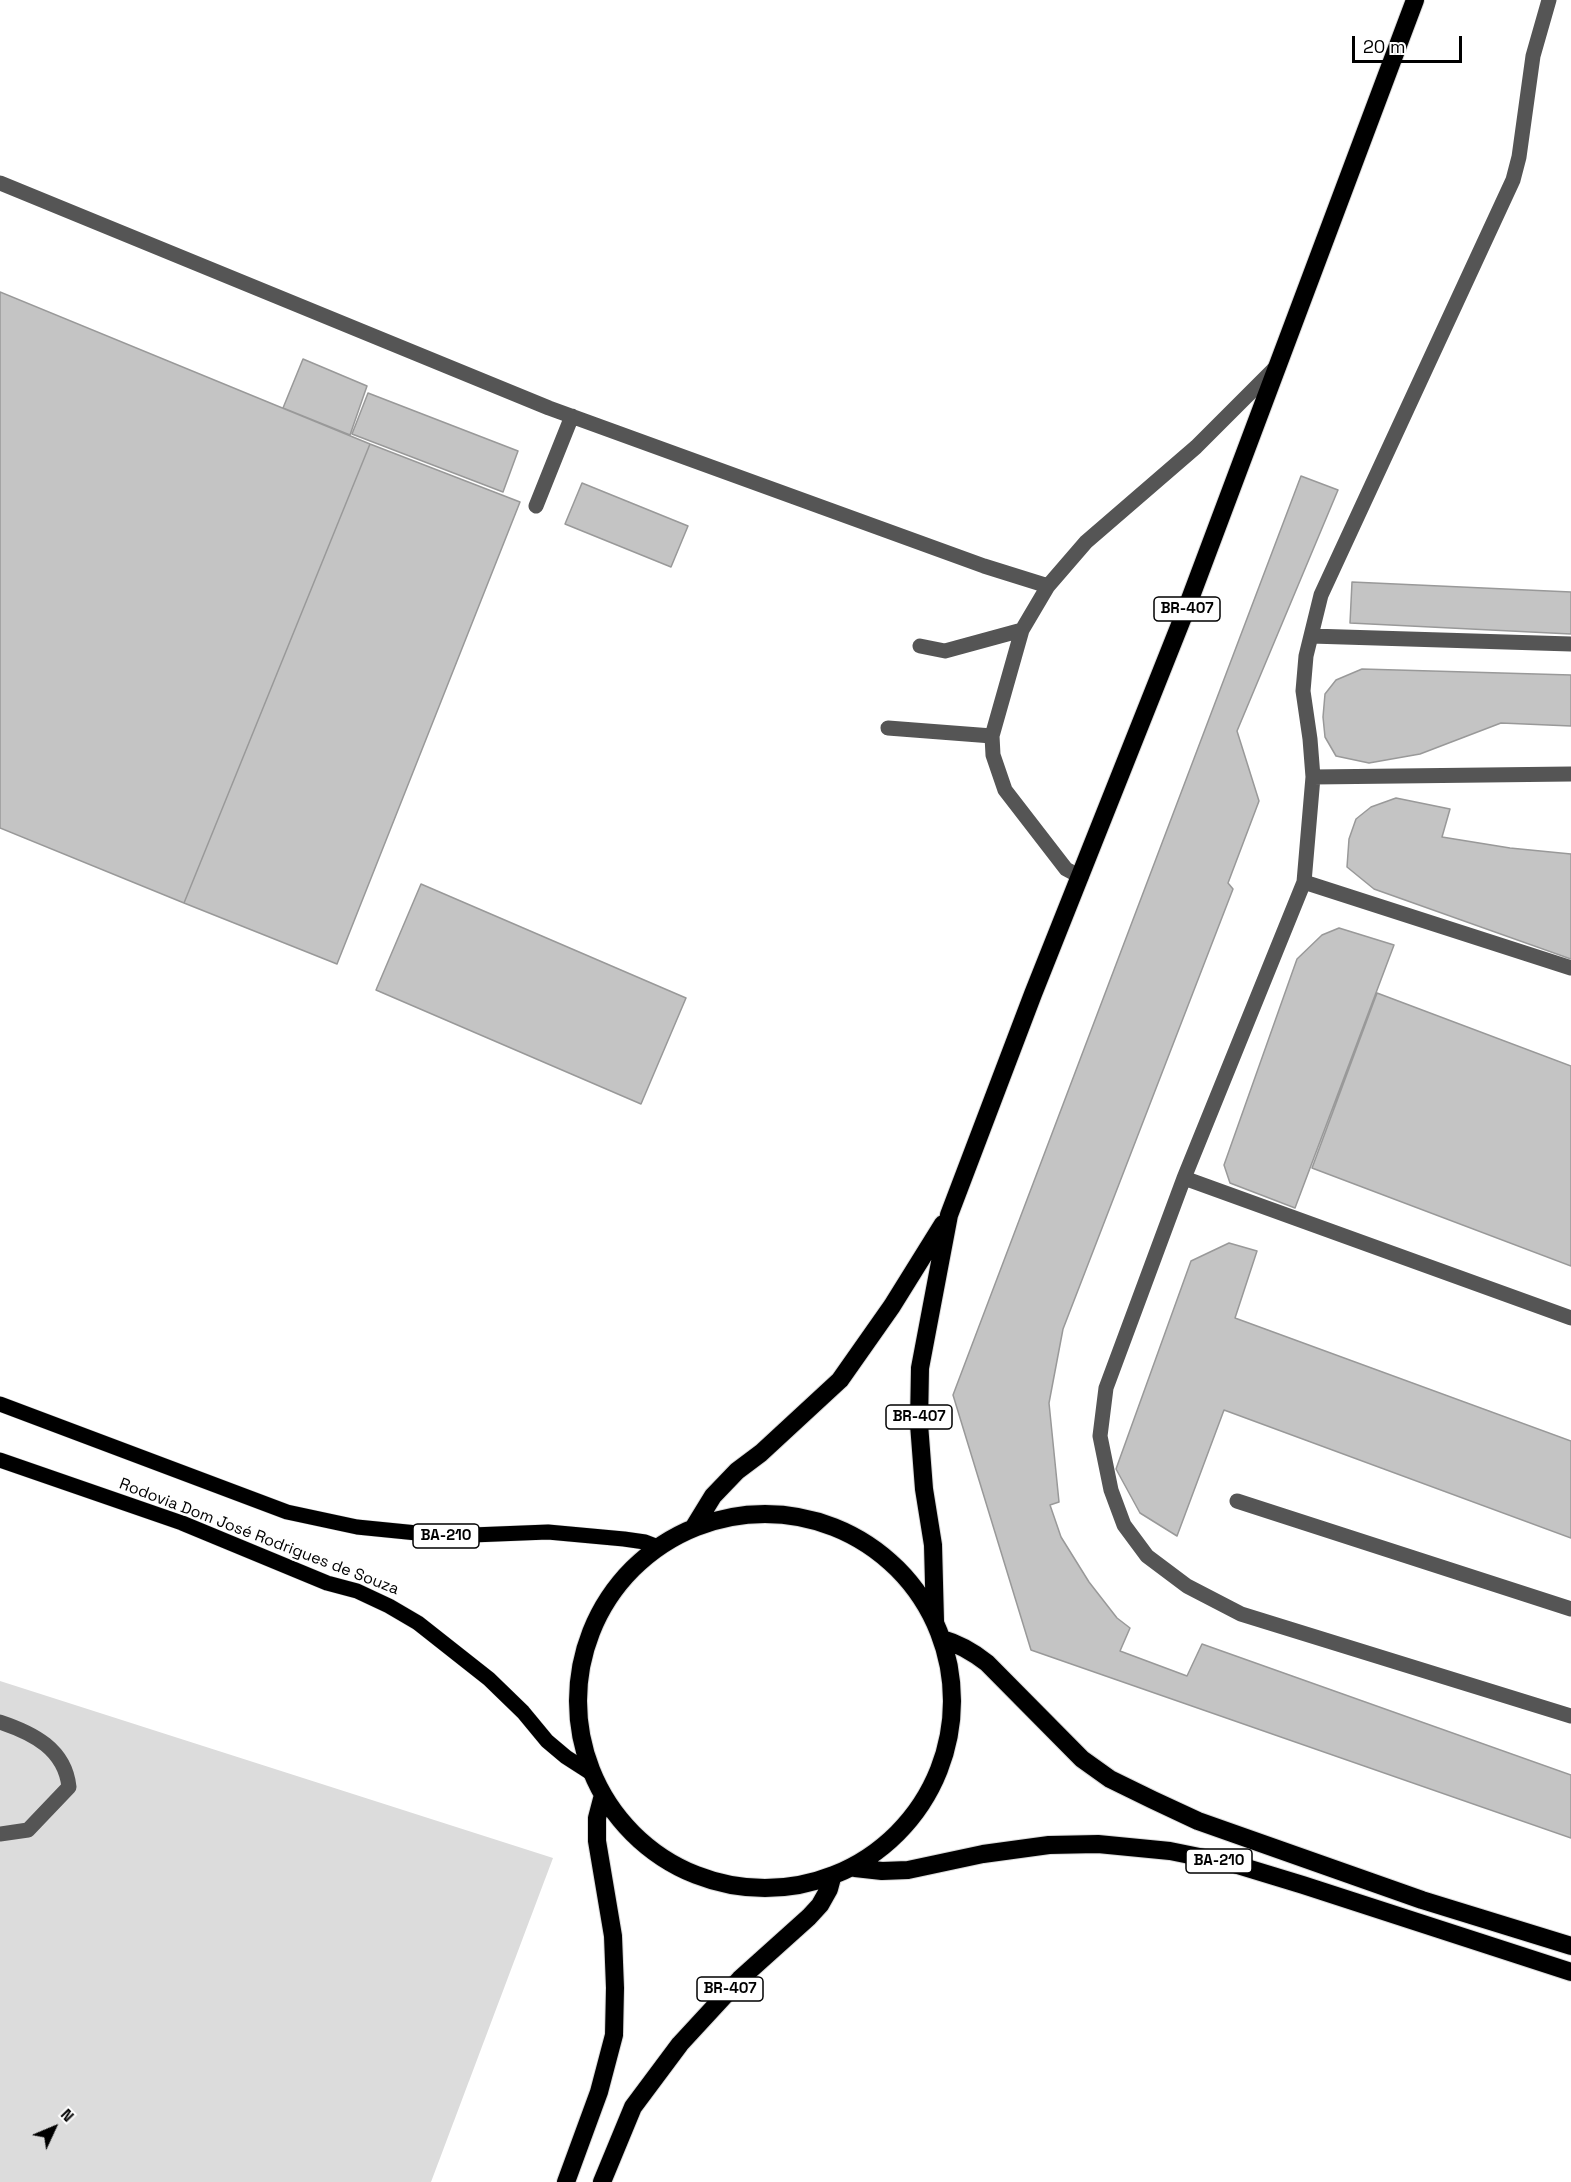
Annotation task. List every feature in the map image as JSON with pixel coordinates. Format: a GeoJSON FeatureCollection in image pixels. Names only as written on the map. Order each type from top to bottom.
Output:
{"type":"FeatureCollection","features":[{"type":"Feature","properties":{"kind":"highway","name":"BR-407"},"geometry":{"type":"LineString","coordinates":[[935,1621],[933,1545],[924,1489],[919,1424],[920,1368],[949,1215],[1033,994],[1187,607],[1415,0]]}},
{"type":"Feature","properties":{"kind":"highway","name":"BR-407"},"geometry":{"type":"LineString","coordinates":[[694,1527],[712,1496],[840,1380],[892,1306],[949,1215]]}},
{"type":"Feature","properties":{"kind":"highway","name":"BA-210"},"geometry":{"type":"LineString","coordinates":[[773,1514],[813,1520],[851,1535],[885,1558],[914,1586],[935,1621],[942,1639],[952,1681],[952,1724],[942,1766],[923,1804],[896,1837],[855,1868],[832,1878],[795,1887],[757,1889],[712,1880],[686,1870],[653,1851],[625,1826],[603,1795],[594,1775],[583,1744],[578,1713],[579,1681],[585,1649],[597,1619],[613,1592],[633,1567],[658,1546],[694,1527],[733,1516],[773,1514]]}},
{"type":"Feature","properties":{"kind":"highway","name":"BA-210"},"geometry":{"type":"LineString","coordinates":[[942,1639],[956,1643],[987,1663],[1082,1759],[1110,1779],[1153,1800],[1198,1821],[1422,1900],[1571,1946]]}},
{"type":"Feature","properties":{"kind":"highway"},"geometry":{"type":"LineString","coordinates":[[566,2182],[599,2092],[614,2035],[613,1936],[597,1841],[597,1818],[603,1795]]}},
{"type":"Feature","properties":{"kind":"highway","name":"BA-210"},"geometry":{"type":"LineString","coordinates":[[855,1868],[882,1871],[908,1870],[983,1854],[1049,1845],[1098,1844],[1170,1851],[1234,1864],[1304,1884],[1571,1972]]}},
{"type":"Feature","properties":{"kind":"highway","name":"BR-407"},"geometry":{"type":"LineString","coordinates":[[602,2182],[633,2107],[680,2044],[740,1978],[820,1905],[832,1878]]}},
{"type":"Feature","properties":{"kind":"main road","name":"Rodovia Dom José Rodrigues de Souza"},"geometry":{"type":"LineString","coordinates":[[0,1404],[287,1512],[317,1520],[357,1527],[447,1536],[548,1532],[624,1539],[658,1546]]}},
{"type":"Feature","properties":{"kind":"main road","name":"Rodovia Dom José Rodrigues de Souza"},"geometry":{"type":"LineString","coordinates":[[0,1461],[182,1523],[327,1583],[357,1591],[389,1606],[418,1623],[489,1679],[523,1712],[547,1741],[566,1758],[594,1775]]}},
{"type":"Feature","properties":{"kind":"lane"},"geometry":{"type":"LineString","coordinates":[[1549,0],[1533,56],[1520,157],[1513,180],[1321,595],[1306,656],[1303,691],[1313,777],[1304,882],[1184,1178],[1106,1388],[1100,1436],[1111,1490],[1124,1525],[1147,1556],[1187,1586],[1241,1614],[1571,1716]]}},
{"type":"Feature","properties":{"kind":"lane"},"geometry":{"type":"LineString","coordinates":[[0,183],[572,416],[984,566],[1048,586]]}},
{"type":"Feature","properties":{"kind":"lane"},"geometry":{"type":"LineString","coordinates":[[1081,877],[1066,869],[1005,790],[993,755],[992,736],[1022,630],[1048,586],[1086,542],[1196,447],[1276,368]]}},
{"type":"Feature","properties":{"kind":"lane"},"geometry":{"type":"LineString","coordinates":[[536,506],[572,416]]}},
{"type":"Feature","properties":{"kind":"lane"},"geometry":{"type":"LineString","coordinates":[[920,646],[945,651],[1022,630]]}},
{"type":"Feature","properties":{"kind":"lane"},"geometry":{"type":"LineString","coordinates":[[1311,636],[1571,644]]}},
{"type":"Feature","properties":{"kind":"lane"},"geometry":{"type":"LineString","coordinates":[[888,728],[992,736]]}},
{"type":"Feature","properties":{"kind":"lane"},"geometry":{"type":"LineString","coordinates":[[1313,777],[1571,774]]}},
{"type":"Feature","properties":{"kind":"lane"},"geometry":{"type":"LineString","coordinates":[[1304,882],[1571,968]]}},
{"type":"Feature","properties":{"kind":"lane"},"geometry":{"type":"LineString","coordinates":[[1184,1178],[1571,1317]]}},
{"type":"Feature","properties":{"kind":"lane"},"geometry":{"type":"LineString","coordinates":[[1237,1501],[1571,1609]]}},
{"type":"Feature","properties":{"kind":"lane"},"geometry":{"type":"LineString","coordinates":[[0,1722],[26,1731],[50,1748],[67,1771],[69,1787],[28,1830],[0,1834]]}},
{"type":"Feature","properties":{"kind":"shaded area"},"geometry":{"type":"Polygon","coordinates":[[[0,1681],[553,1858],[431,2182],[0,2182],[0,1681]]]}},
{"type":"Feature","properties":{"kind":"building"},"geometry":{"type":"Polygon","coordinates":[[[0,292],[370,444],[184,903],[0,828],[0,292]]]}},
{"type":"Feature","properties":{"kind":"building"},"geometry":{"type":"Polygon","coordinates":[[[303,359],[367,386],[350,435],[283,408],[303,359]]]}},
{"type":"Feature","properties":{"kind":"building"},"geometry":{"type":"Polygon","coordinates":[[[368,393],[518,451],[503,492],[352,434],[368,393]]]}},
{"type":"Feature","properties":{"kind":"building"},"geometry":{"type":"Polygon","coordinates":[[[370,444],[520,502],[337,964],[184,903],[370,444]]]}},
{"type":"Feature","properties":{"kind":"building"},"geometry":{"type":"Polygon","coordinates":[[[1301,476],[1338,490],[1237,731],[1259,801],[1228,883],[1233,889],[1063,1329],[1049,1403],[1059,1502],[1050,1505],[1061,1537],[1089,1582],[1117,1618],[1130,1628],[1120,1651],[1187,1676],[1202,1644],[1571,1775],[1571,1838],[1031,1650],[953,1395],[1301,476]]]}},
{"type":"Feature","properties":{"kind":"building"},"geometry":{"type":"Polygon","coordinates":[[[582,483],[688,526],[671,567],[565,524],[582,483]]]}},
{"type":"Feature","properties":{"kind":"building"},"geometry":{"type":"Polygon","coordinates":[[[1352,582],[1571,592],[1571,634],[1350,623],[1352,582]]]}},
{"type":"Feature","properties":{"kind":"building"},"geometry":{"type":"Polygon","coordinates":[[[1362,669],[1571,675],[1571,726],[1501,723],[1420,754],[1369,763],[1336,756],[1325,737],[1323,717],[1325,694],[1336,680],[1362,669]]]}},
{"type":"Feature","properties":{"kind":"building"},"geometry":{"type":"Polygon","coordinates":[[[1396,798],[1450,809],[1442,837],[1510,848],[1571,854],[1571,959],[1374,889],[1347,867],[1349,839],[1356,819],[1371,807],[1396,798]]]}},
{"type":"Feature","properties":{"kind":"building"},"geometry":{"type":"Polygon","coordinates":[[[421,884],[686,998],[641,1104],[376,990],[421,884]]]}},
{"type":"Feature","properties":{"kind":"building"},"geometry":{"type":"Polygon","coordinates":[[[1339,928],[1394,945],[1295,1208],[1230,1183],[1224,1165],[1297,959],[1322,935],[1339,928]]]}},
{"type":"Feature","properties":{"kind":"building"},"geometry":{"type":"Polygon","coordinates":[[[1377,993],[1571,1066],[1571,1266],[1312,1168],[1377,993]]]}},
{"type":"Feature","properties":{"kind":"building"},"geometry":{"type":"Polygon","coordinates":[[[1229,1243],[1257,1251],[1235,1318],[1571,1441],[1571,1538],[1224,1410],[1177,1536],[1140,1513],[1116,1469],[1191,1261],[1229,1243]]]}}]}
